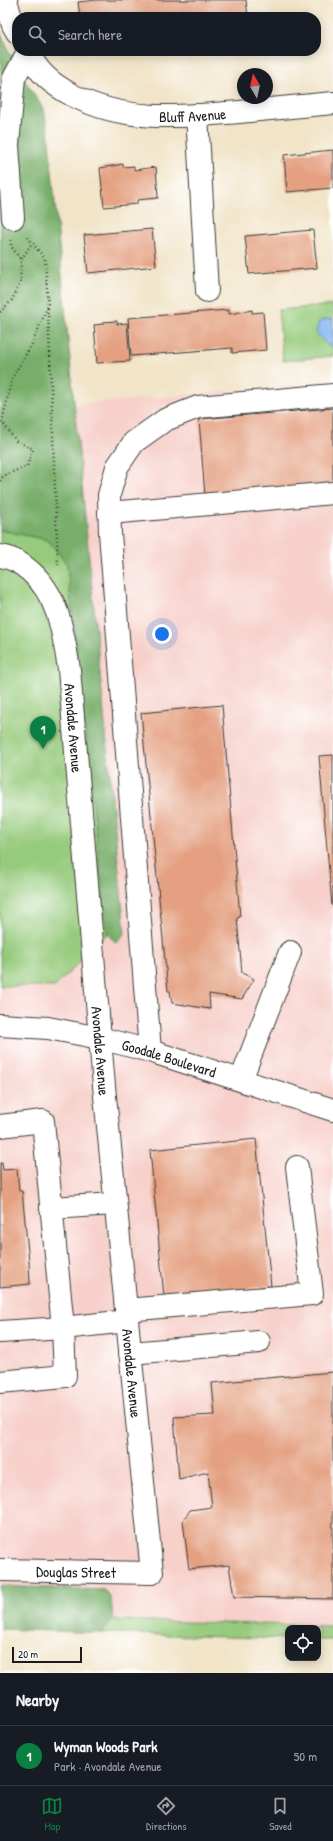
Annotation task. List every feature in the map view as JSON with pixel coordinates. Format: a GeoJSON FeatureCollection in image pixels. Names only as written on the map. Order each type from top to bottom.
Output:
{"type":"FeatureCollection","features":[{"type":"Feature","properties":{"kind":"street"},"geometry":{"type":"LineString","coordinates":[[6,0],[12,21]]}},
{"type":"Feature","properties":{"kind":"street"},"geometry":{"type":"LineString","coordinates":[[13,218],[8,145],[14,78],[25,56]]}},
{"type":"Feature","properties":{"kind":"street","name":"Bluff Avenue"},"geometry":{"type":"LineString","coordinates":[[30,56],[36,67],[57,87],[88,103],[123,114],[156,117],[197,116],[333,103]]}},
{"type":"Feature","properties":{"kind":"street"},"geometry":{"type":"LineString","coordinates":[[197,116],[207,291]]}},
{"type":"Feature","properties":{"kind":"street"},"geometry":{"type":"LineString","coordinates":[[150,1050],[109,513],[109,495],[117,467],[134,442],[165,420],[198,407],[333,396]]}},
{"type":"Feature","properties":{"kind":"street"},"geometry":{"type":"LineString","coordinates":[[109,513],[333,493]]}},
{"type":"Feature","properties":{"kind":"street","name":"Avondale Avenue"},"geometry":{"type":"LineString","coordinates":[[0,556],[5,556],[23,565],[40,579],[48,591],[61,620],[69,669],[115,1204],[152,1573]]}},
{"type":"Feature","properties":{"kind":"street"},"geometry":{"type":"LineString","coordinates":[[241,1080],[290,952]]}},
{"type":"Feature","properties":{"kind":"street","name":"Goodale Boulevard"},"geometry":{"type":"LineString","coordinates":[[0,1025],[48,1028],[150,1050],[333,1110]]}},
{"type":"Feature","properties":{"kind":"street"},"geometry":{"type":"LineString","coordinates":[[0,1126],[43,1121],[63,1328],[65,1376],[0,1382]]}},
{"type":"Feature","properties":{"kind":"street"},"geometry":{"type":"LineString","coordinates":[[0,1332],[63,1328],[127,1316],[312,1294],[297,1167]]}},
{"type":"Feature","properties":{"kind":"street"},"geometry":{"type":"LineString","coordinates":[[51,1208],[115,1204]]}},
{"type":"Feature","properties":{"kind":"street"},"geometry":{"type":"LineString","coordinates":[[130,1353],[259,1342]]}},
{"type":"Feature","properties":{"kind":"street","name":"Douglas Street"},"geometry":{"type":"LineString","coordinates":[[0,1570],[152,1573]]}},
{"type":"Feature","properties":{"kind":"path"},"geometry":{"type":"LineString","coordinates":[[13,218],[45,259],[59,573]]}},
{"type":"Feature","properties":{"kind":"path"},"geometry":{"type":"LineString","coordinates":[[0,312],[12,300],[20,283],[21,260],[32,243]]}},
{"type":"Feature","properties":{"kind":"path"},"geometry":{"type":"LineString","coordinates":[[0,481],[3,476],[27,466],[33,450],[16,441],[2,422],[12,378],[32,344],[48,306]]}},
{"type":"Feature","properties":{"kind":"shaded area"},"geometry":{"type":"Polygon","coordinates":[[[333,382],[333,1626],[113,1620],[111,1598],[104,1590],[0,1586],[0,986],[55,987],[107,934],[116,943],[125,933],[73,405],[333,382]]]}},
{"type":"Feature","properties":{"kind":"green space"},"geometry":{"type":"Polygon","coordinates":[[[1,33],[14,63],[44,110],[48,130],[125,933],[116,943],[107,934],[67,564],[48,540],[0,530],[1,33]]]}},
{"type":"Feature","properties":{"kind":"green space"},"geometry":{"type":"Polygon","coordinates":[[[333,305],[333,356],[283,361],[278,310],[333,305]]]}},
{"type":"Feature","properties":{"kind":"green space"},"geometry":{"type":"Polygon","coordinates":[[[0,530],[48,540],[67,564],[107,934],[55,987],[0,986],[0,530]]]}},
{"type":"Feature","properties":{"kind":"green space"},"geometry":{"type":"Polygon","coordinates":[[[0,1586],[104,1590],[111,1598],[113,1620],[101,1633],[0,1629],[0,1586]]]}},
{"type":"Feature","properties":{"kind":"green space"},"geometry":{"type":"Polygon","coordinates":[[[113,1620],[296,1625],[285,1625],[285,1639],[101,1633],[113,1620]]]}},
{"type":"Feature","properties":{"kind":"green space"},"geometry":{"type":"Polygon","coordinates":[[[321,1626],[333,1626],[333,1640],[321,1640],[321,1626]]]}},
{"type":"Feature","properties":{"kind":"water"},"geometry":{"type":"Polygon","coordinates":[[[333,319],[333,346],[327,345],[316,332],[319,322],[333,319]]]}},
{"type":"Feature","properties":{"kind":"building"},"geometry":{"type":"Polygon","coordinates":[[[97,0],[246,0],[247,12],[79,12],[78,2],[97,0]]]}},
{"type":"Feature","properties":{"kind":"building"},"geometry":{"type":"Polygon","coordinates":[[[333,150],[333,188],[287,192],[284,155],[333,150]]]}},
{"type":"Feature","properties":{"kind":"building"},"geometry":{"type":"Polygon","coordinates":[[[123,164],[123,167],[134,166],[134,170],[156,167],[158,198],[137,200],[137,204],[104,207],[100,168],[123,164]]]}},
{"type":"Feature","properties":{"kind":"building"},"geometry":{"type":"Polygon","coordinates":[[[152,229],[156,266],[88,273],[84,235],[152,229]]]}},
{"type":"Feature","properties":{"kind":"building"},"geometry":{"type":"Polygon","coordinates":[[[313,230],[317,268],[249,274],[245,236],[313,230]]]}},
{"type":"Feature","properties":{"kind":"building"},"geometry":{"type":"Polygon","coordinates":[[[229,310],[229,314],[252,310],[252,313],[263,312],[266,350],[232,353],[232,348],[131,356],[128,318],[229,310]]]}},
{"type":"Feature","properties":{"kind":"building"},"geometry":{"type":"Polygon","coordinates":[[[117,321],[117,324],[127,323],[130,361],[97,363],[94,325],[103,324],[103,322],[117,321]]]}},
{"type":"Feature","properties":{"kind":"building"},"geometry":{"type":"Polygon","coordinates":[[[333,408],[333,485],[205,496],[199,419],[333,408]]]}},
{"type":"Feature","properties":{"kind":"building"},"geometry":{"type":"Polygon","coordinates":[[[222,705],[240,917],[237,918],[242,973],[254,979],[242,999],[209,994],[210,1009],[172,1003],[170,991],[168,991],[141,713],[222,705]]]}},
{"type":"Feature","properties":{"kind":"building"},"geometry":{"type":"Polygon","coordinates":[[[333,755],[333,906],[332,906],[319,756],[333,755]]]}},
{"type":"Feature","properties":{"kind":"building"},"geometry":{"type":"Polygon","coordinates":[[[256,1139],[271,1286],[164,1297],[150,1150],[256,1139]]]}},
{"type":"Feature","properties":{"kind":"building"},"geometry":{"type":"Polygon","coordinates":[[[0,1163],[2,1163],[3,1170],[17,1169],[19,1191],[22,1191],[30,1284],[0,1287],[0,1163]]]}},
{"type":"Feature","properties":{"kind":"building"},"geometry":{"type":"Polygon","coordinates":[[[333,1372],[333,1599],[234,1597],[229,1565],[189,1569],[183,1521],[190,1510],[212,1507],[208,1472],[179,1479],[174,1417],[215,1415],[212,1383],[333,1372]]]}},
{"type":"Feature","properties":{"kind":"place","name":"Wyman Woods Park"},"geometry":{"type":"Point","coordinates":[43,749]}}]}
